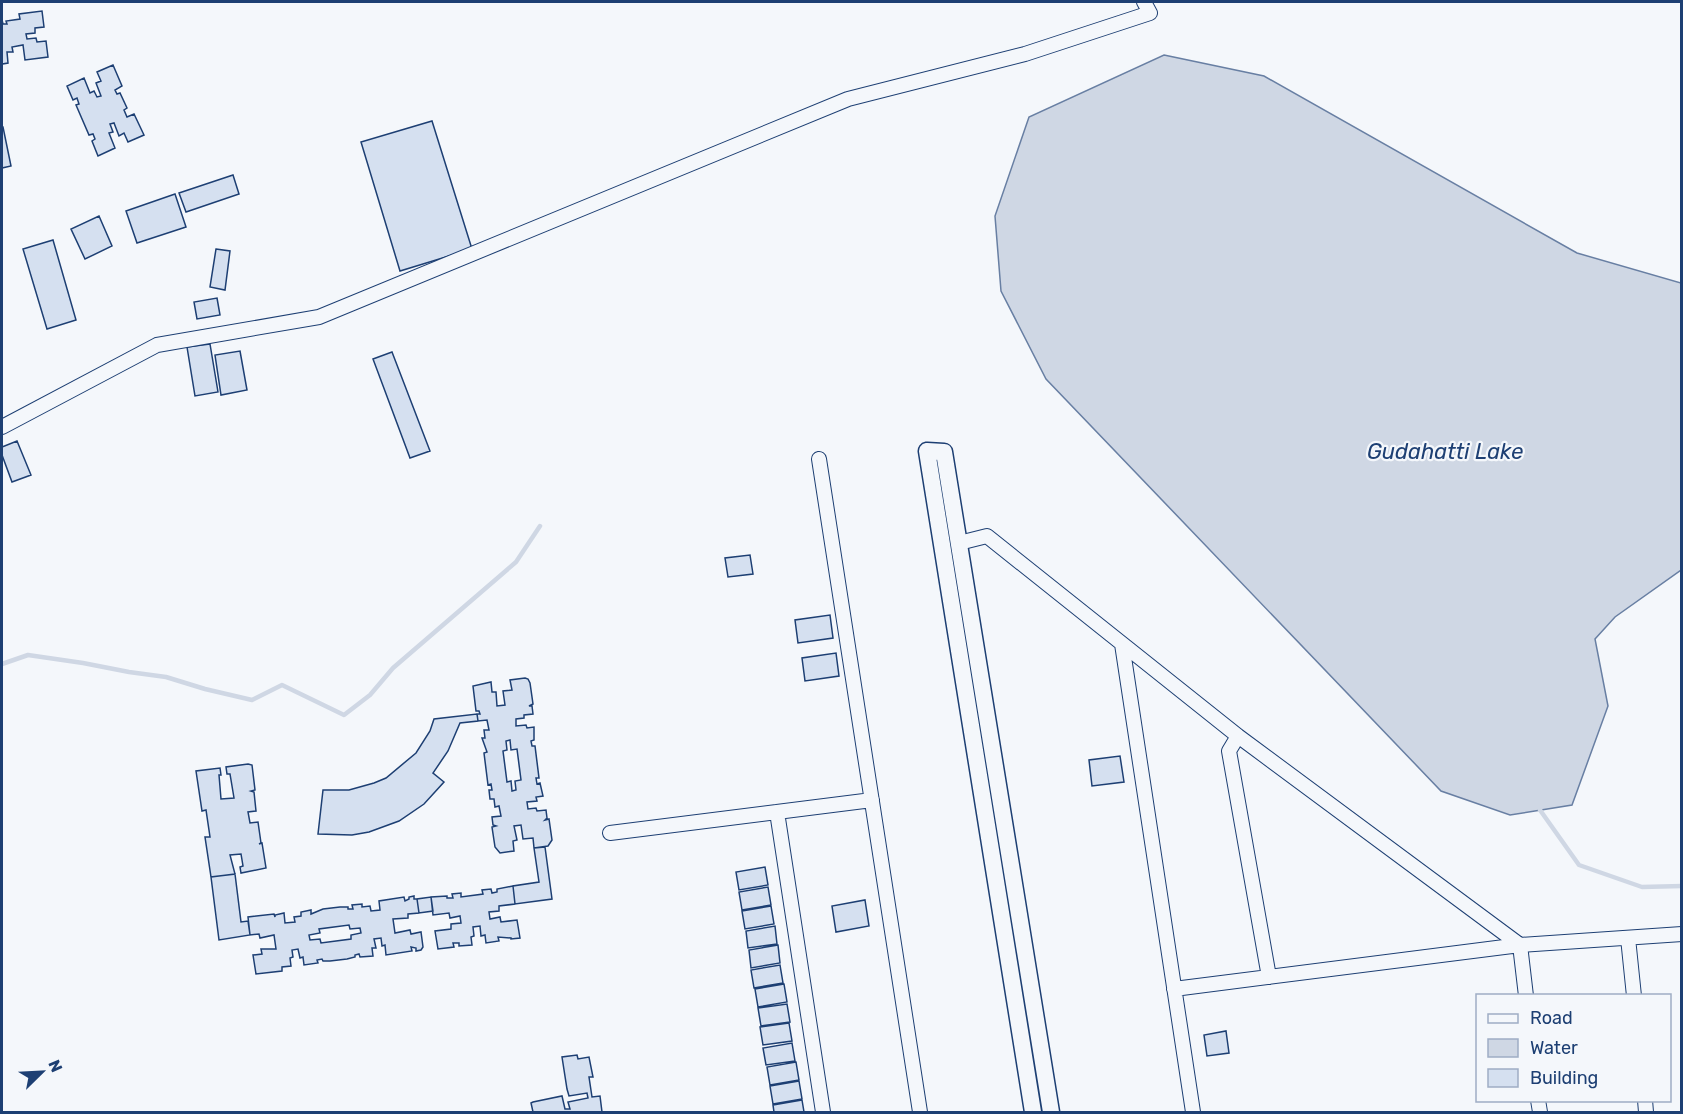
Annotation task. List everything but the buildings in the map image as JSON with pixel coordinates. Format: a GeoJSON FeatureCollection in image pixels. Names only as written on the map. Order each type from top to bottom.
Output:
{"type":"FeatureCollection","features":[{"type":"Feature","properties":{"kind":"street"},"geometry":{"type":"LineString","coordinates":[[2,427],[157,345],[319,317],[848,99],[1025,54],[1150,13],[1144,2]]}},
{"type":"Feature","properties":{"kind":"street"},"geometry":{"type":"LineString","coordinates":[[1033,1113],[927,451],[944,452],[1051,1113]]}},
{"type":"Feature","properties":{"kind":"street"},"geometry":{"type":"LineString","coordinates":[[819,459],[920,1113]]}},
{"type":"Feature","properties":{"kind":"street"},"geometry":{"type":"LineString","coordinates":[[959,543],[987,536],[1238,736],[1520,945],[1526,994]]}},
{"type":"Feature","properties":{"kind":"street"},"geometry":{"type":"LineString","coordinates":[[1122,644],[1192,1113]]}},
{"type":"Feature","properties":{"kind":"street"},"geometry":{"type":"LineString","coordinates":[[1238,736],[1229,751],[1269,977]]}},
{"type":"Feature","properties":{"kind":"street"},"geometry":{"type":"LineString","coordinates":[[610,833],[872,800]]}},
{"type":"Feature","properties":{"kind":"street"},"geometry":{"type":"LineString","coordinates":[[777,812],[823,1113]]}},
{"type":"Feature","properties":{"kind":"street"},"geometry":{"type":"LineString","coordinates":[[1174,989],[1520,945],[1682,934]]}},
{"type":"Feature","properties":{"kind":"street"},"geometry":{"type":"LineString","coordinates":[[1628,938],[1634,994]]}},
{"type":"Feature","properties":{"kind":"water","name":"Gudahatti Lake"},"geometry":{"type":"Polygon","coordinates":[[[1164,55],[1264,76],[1577,253],[1681,283],[1681,570],[1615,617],[1595,639],[1608,706],[1572,805],[1510,815],[1441,791],[1046,379],[1001,291],[995,216],[1029,117],[1164,55]]]}},
{"type":"Feature","properties":{"kind":"waterway"},"geometry":{"type":"LineString","coordinates":[[2,664],[28,655],[166,677],[252,700],[282,685],[344,715],[370,695],[393,668],[516,562],[540,526]]}},
{"type":"Feature","properties":{"kind":"waterway"},"geometry":{"type":"LineString","coordinates":[[1540,810],[1579,865],[1642,887],[1682,886]]}}]}
